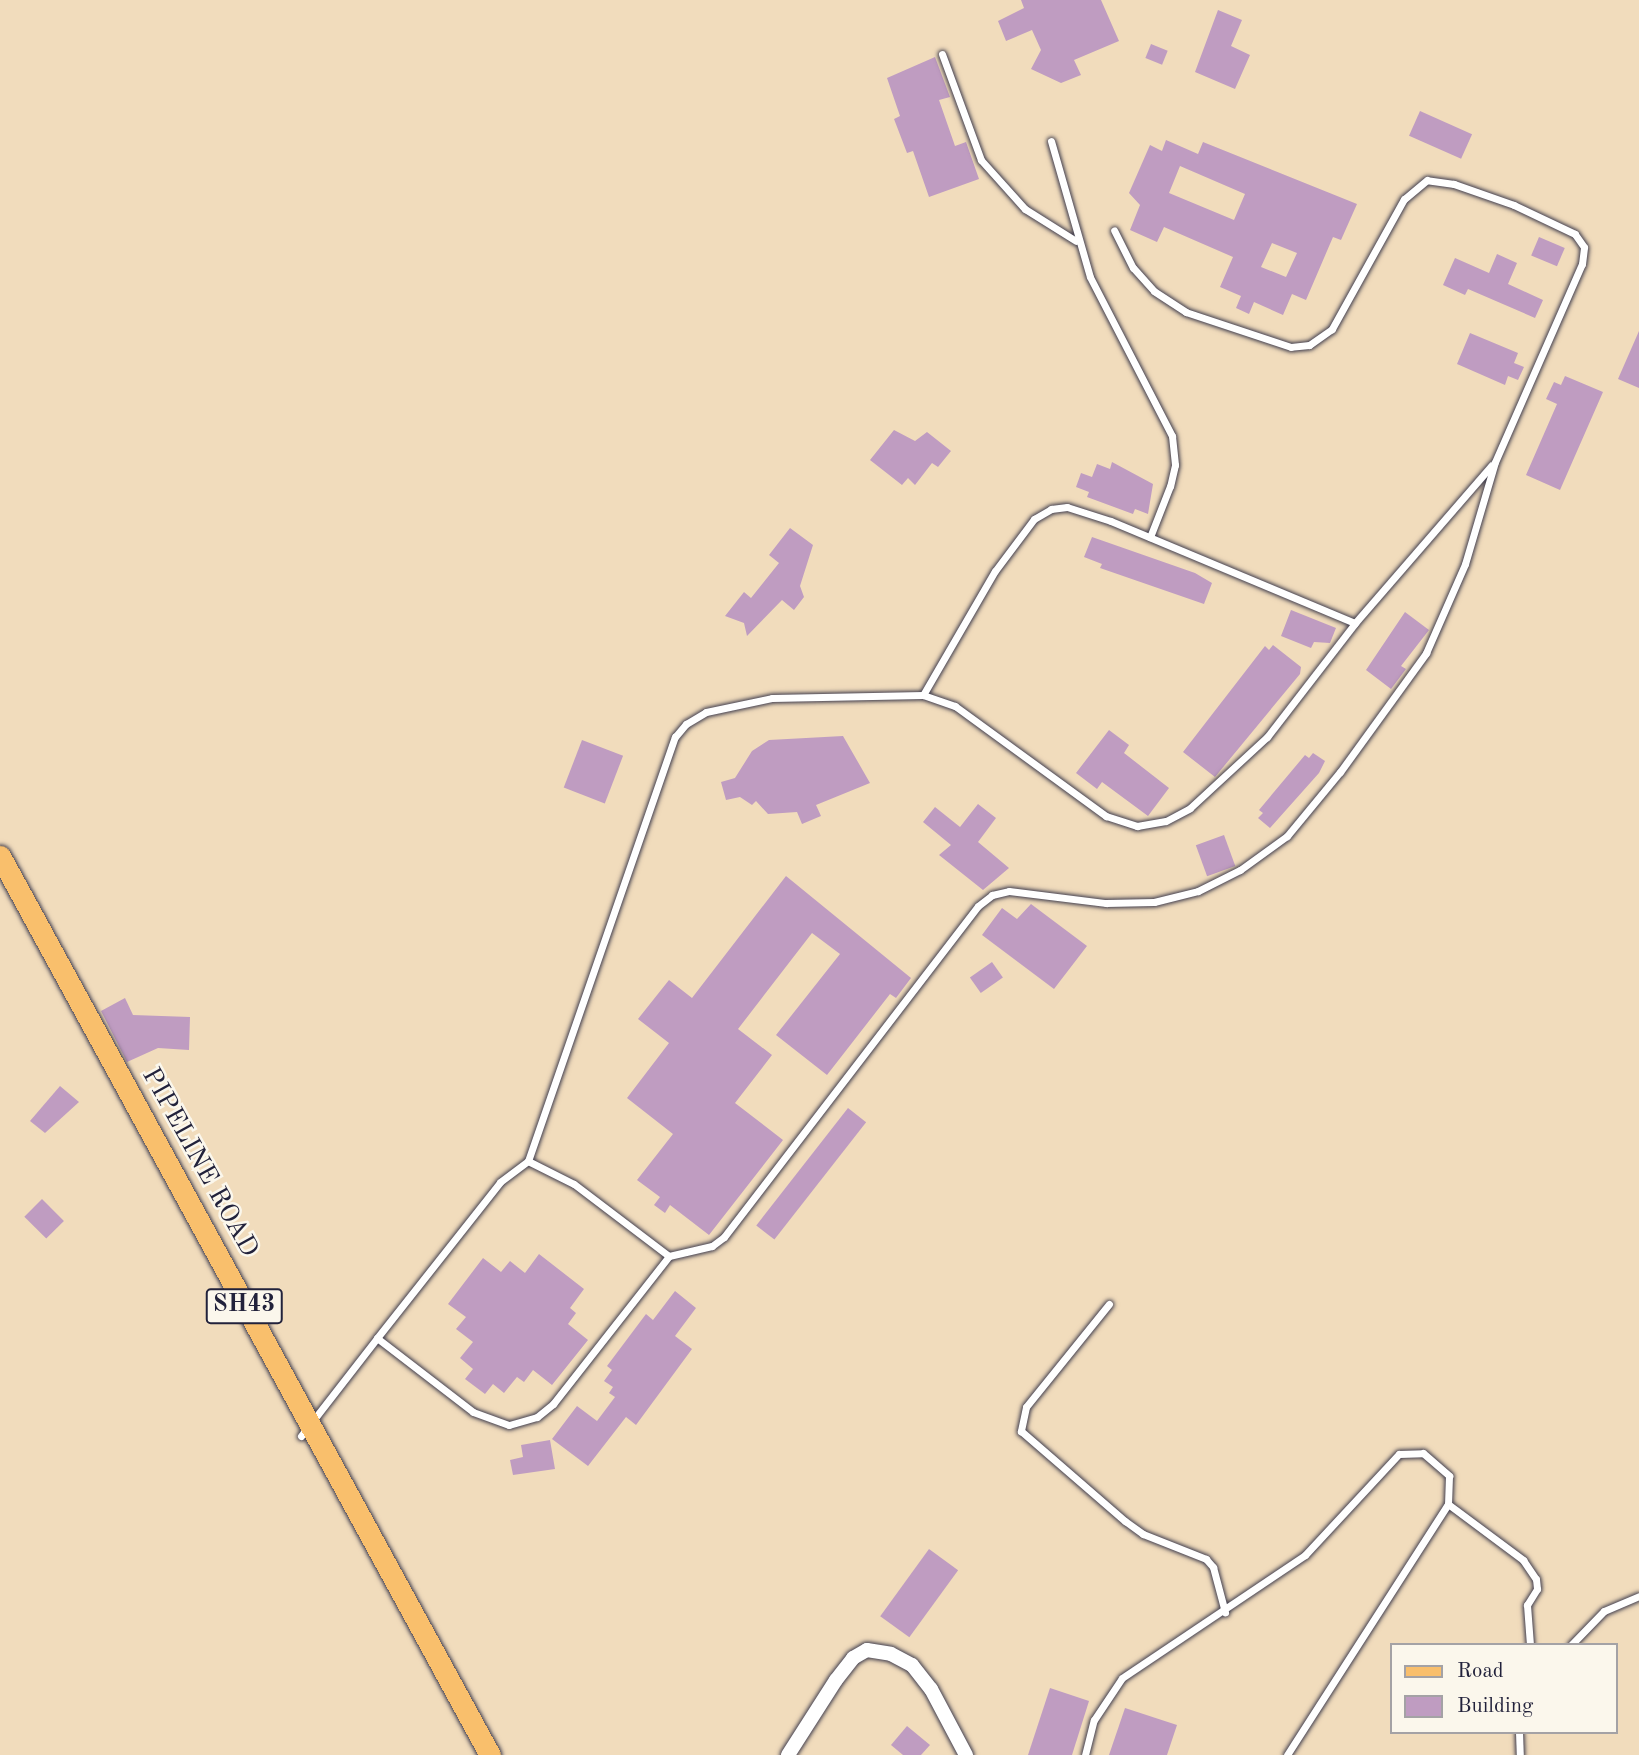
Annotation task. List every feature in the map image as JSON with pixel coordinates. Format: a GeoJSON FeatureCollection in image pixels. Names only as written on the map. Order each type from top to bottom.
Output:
{"type":"FeatureCollection","features":[{"type":"Feature","properties":{"kind":"main road","name":"PIPELINE ROAD"},"geometry":{"type":"LineString","coordinates":[[0,856],[306,1432]]}},
{"type":"Feature","properties":{"kind":"main road","name":"PIPELINE ROAD"},"geometry":{"type":"LineString","coordinates":[[0,887],[407,1616],[490,1755]]}},
{"type":"Feature","properties":{"kind":"main road","name":"PIPELINE ROAD"},"geometry":{"type":"LineString","coordinates":[[407,1616],[476,1755]]}},
{"type":"Feature","properties":{"kind":"street"},"geometry":{"type":"LineString","coordinates":[[788,1755],[836,1679],[853,1657],[867,1650],[891,1654],[912,1665],[931,1689],[966,1755]]}},
{"type":"Feature","properties":{"kind":"lane"},"geometry":{"type":"LineString","coordinates":[[942,54],[981,160],[1025,209],[1076,242]]}},
{"type":"Feature","properties":{"kind":"lane"},"geometry":{"type":"LineString","coordinates":[[1051,141],[1076,242],[1090,277],[1172,436],[1173,475],[1150,537]]}},
{"type":"Feature","properties":{"kind":"lane"},"geometry":{"type":"LineString","coordinates":[[377,1338],[473,1412],[509,1425],[553,1404],[669,1255],[712,1246],[724,1237],[928,967],[992,895],[1020,892],[1106,903],[1154,902],[1198,891],[1240,870],[1287,836],[1340,772],[1426,653],[1465,564],[1495,462],[1582,264],[1584,247],[1575,233],[1502,201],[1454,184],[1427,180],[1404,199],[1332,329],[1309,345],[1291,347],[1186,312],[1165,298],[1133,268],[1114,230]]}},
{"type":"Feature","properties":{"kind":"lane"},"geometry":{"type":"LineString","coordinates":[[306,1432],[500,1182],[527,1161],[675,737],[706,712],[733,705],[864,694],[923,695],[955,706],[1106,816],[1137,825],[1166,821],[1190,808],[1268,737],[1355,622],[1495,462]]}},
{"type":"Feature","properties":{"kind":"lane"},"geometry":{"type":"LineString","coordinates":[[923,695],[995,571],[1034,519],[1051,509],[1067,507],[1150,537],[1355,622]]}},
{"type":"Feature","properties":{"kind":"lane"},"geometry":{"type":"LineString","coordinates":[[527,1161],[574,1184],[669,1255]]}},
{"type":"Feature","properties":{"kind":"lane"},"geometry":{"type":"LineString","coordinates":[[1109,1304],[1026,1407],[1021,1431],[1143,1534],[1206,1559],[1213,1567],[1226,1612]]}},
{"type":"Feature","properties":{"kind":"lane"},"geometry":{"type":"LineString","coordinates":[[1085,1755],[1094,1720],[1122,1678],[1226,1612],[1305,1555],[1399,1454],[1411,1451],[1438,1462],[1452,1487],[1448,1504],[1287,1755]]}},
{"type":"Feature","properties":{"kind":"lane"},"geometry":{"type":"LineString","coordinates":[[1448,1504],[1524,1560],[1536,1579],[1527,1605],[1531,1643]]}},
{"type":"Feature","properties":{"kind":"lane"},"geometry":{"type":"LineString","coordinates":[[1573,1643],[1604,1611],[1639,1596]]}},
{"type":"Feature","properties":{"kind":"lane"},"geometry":{"type":"LineString","coordinates":[[1520,1734],[1520,1755]]}},
{"type":"Feature","properties":{"kind":"building"},"geometry":{"type":"Polygon","coordinates":[[[1021,0],[1101,0],[1119,41],[1074,60],[1081,75],[1061,83],[1031,69],[1041,50],[1032,30],[1006,41],[998,21],[1024,8],[1021,0]]]}},
{"type":"Feature","properties":{"kind":"building"},"geometry":{"type":"Polygon","coordinates":[[[1218,10],[1242,20],[1231,46],[1250,55],[1235,89],[1195,72],[1218,10]]]}},
{"type":"Feature","properties":{"kind":"building"},"geometry":{"type":"Polygon","coordinates":[[[1151,44],[1168,51],[1162,65],[1145,58],[1151,44]]]}},
{"type":"Feature","properties":{"kind":"building"},"geometry":{"type":"Polygon","coordinates":[[[935,57],[950,97],[939,100],[955,146],[966,142],[979,179],[929,197],[913,151],[907,153],[894,119],[900,116],[887,78],[935,57]]]}},
{"type":"Feature","properties":{"kind":"building"},"geometry":{"type":"Polygon","coordinates":[[[1420,111],[1472,134],[1461,159],[1409,136],[1420,111]]]}},
{"type":"Feature","properties":{"kind":"building"},"geometry":{"type":"Polygon","coordinates":[[[1166,140],[1198,154],[1203,142],[1357,204],[1341,240],[1333,237],[1306,300],[1292,294],[1283,315],[1254,302],[1249,314],[1236,308],[1241,296],[1220,287],[1233,257],[1164,227],[1157,242],[1130,230],[1140,205],[1129,193],[1150,145],[1162,151],[1166,140]],[[1180,166],[1169,193],[1234,220],[1245,194],[1180,166]],[[1272,243],[1261,267],[1286,277],[1297,253],[1272,243]]]}},
{"type":"Feature","properties":{"kind":"building"},"geometry":{"type":"Polygon","coordinates":[[[1539,237],[1565,248],[1557,266],[1531,255],[1539,237]]]}},
{"type":"Feature","properties":{"kind":"building"},"geometry":{"type":"Polygon","coordinates":[[[1497,254],[1517,263],[1508,284],[1543,300],[1535,318],[1468,289],[1465,295],[1443,285],[1455,258],[1489,273],[1497,254]]]}},
{"type":"Feature","properties":{"kind":"building"},"geometry":{"type":"Polygon","coordinates":[[[1639,331],[1639,388],[1618,379],[1639,331]]]}},
{"type":"Feature","properties":{"kind":"building"},"geometry":{"type":"Polygon","coordinates":[[[1470,333],[1518,353],[1514,363],[1524,367],[1518,380],[1508,376],[1505,385],[1457,364],[1470,333]]]}},
{"type":"Feature","properties":{"kind":"building"},"geometry":{"type":"Polygon","coordinates":[[[1565,376],[1603,392],[1560,490],[1526,475],[1557,404],[1546,399],[1554,382],[1561,385],[1565,376]]]}},
{"type":"Feature","properties":{"kind":"building"},"geometry":{"type":"Polygon","coordinates":[[[894,430],[915,441],[927,432],[951,451],[938,467],[932,463],[915,485],[908,478],[902,485],[870,460],[894,430]]]}},
{"type":"Feature","properties":{"kind":"building"},"geometry":{"type":"Polygon","coordinates":[[[1112,462],[1153,484],[1148,514],[1135,509],[1133,514],[1087,497],[1089,492],[1076,487],[1081,473],[1092,477],[1097,464],[1110,469],[1112,462]]]}},
{"type":"Feature","properties":{"kind":"building"},"geometry":{"type":"Polygon","coordinates":[[[790,528],[813,545],[800,586],[804,597],[794,610],[782,600],[747,636],[744,623],[725,616],[744,592],[751,598],[779,563],[769,555],[790,528]]]}},
{"type":"Feature","properties":{"kind":"building"},"geometry":{"type":"Polygon","coordinates":[[[1092,537],[1195,573],[1212,583],[1204,604],[1100,568],[1102,564],[1084,557],[1092,537]]]}},
{"type":"Feature","properties":{"kind":"building"},"geometry":{"type":"Polygon","coordinates":[[[1291,610],[1336,628],[1330,643],[1314,642],[1311,648],[1281,636],[1291,610]]]}},
{"type":"Feature","properties":{"kind":"building"},"geometry":{"type":"Polygon","coordinates":[[[1405,612],[1429,630],[1401,666],[1406,669],[1391,689],[1366,670],[1405,612]]]}},
{"type":"Feature","properties":{"kind":"building"},"geometry":{"type":"Polygon","coordinates":[[[1273,645],[1301,667],[1300,674],[1215,777],[1183,752],[1265,646],[1269,650],[1273,645]]]}},
{"type":"Feature","properties":{"kind":"building"},"geometry":{"type":"Polygon","coordinates":[[[1109,730],[1129,745],[1124,753],[1169,788],[1148,816],[1102,782],[1097,789],[1076,773],[1109,730]]]}},
{"type":"Feature","properties":{"kind":"building"},"geometry":{"type":"Polygon","coordinates":[[[843,736],[870,783],[816,805],[821,816],[802,824],[797,812],[768,814],[756,801],[752,805],[740,797],[726,800],[721,782],[735,778],[752,751],[769,740],[843,736]]]}},
{"type":"Feature","properties":{"kind":"building"},"geometry":{"type":"Polygon","coordinates":[[[582,740],[623,756],[605,803],[564,788],[582,740]]]}},
{"type":"Feature","properties":{"kind":"building"},"geometry":{"type":"Polygon","coordinates":[[[1313,753],[1325,761],[1319,773],[1270,828],[1258,818],[1263,813],[1259,810],[1305,755],[1309,758],[1313,753]]]}},
{"type":"Feature","properties":{"kind":"building"},"geometry":{"type":"Polygon","coordinates":[[[978,804],[996,818],[978,842],[1009,868],[983,890],[939,855],[951,845],[923,822],[935,807],[960,827],[978,804]]]}},
{"type":"Feature","properties":{"kind":"building"},"geometry":{"type":"Polygon","coordinates":[[[1224,835],[1235,866],[1207,876],[1196,845],[1224,835]]]}},
{"type":"Feature","properties":{"kind":"building"},"geometry":{"type":"Polygon","coordinates":[[[786,876],[911,978],[896,998],[890,994],[827,1075],[776,1035],[840,954],[812,933],[738,1029],[772,1055],[735,1103],[783,1140],[709,1235],[670,1205],[665,1213],[654,1205],[660,1197],[637,1180],[673,1134],[627,1098],[669,1043],[638,1019],[669,980],[692,998],[786,876]]]}},
{"type":"Feature","properties":{"kind":"building"},"geometry":{"type":"Polygon","coordinates":[[[1031,904],[1087,946],[1054,989],[982,935],[1002,908],[1017,919],[1031,904]]]}},
{"type":"Feature","properties":{"kind":"building"},"geometry":{"type":"Polygon","coordinates":[[[992,962],[1003,978],[981,993],[970,977],[992,962]]]}},
{"type":"Feature","properties":{"kind":"building"},"geometry":{"type":"Polygon","coordinates":[[[125,998],[133,1015],[190,1017],[189,1050],[158,1048],[127,1062],[101,1011],[125,998]]]}},
{"type":"Feature","properties":{"kind":"building"},"geometry":{"type":"Polygon","coordinates":[[[60,1086],[79,1102],[45,1133],[30,1121],[60,1086]]]}},
{"type":"Feature","properties":{"kind":"building"},"geometry":{"type":"Polygon","coordinates":[[[848,1108],[866,1122],[774,1240],[756,1225],[848,1108]]]}},
{"type":"Feature","properties":{"kind":"building"},"geometry":{"type":"Polygon","coordinates":[[[42,1199],[64,1221],[46,1239],[24,1217],[42,1199]]]}},
{"type":"Feature","properties":{"kind":"building"},"geometry":{"type":"Polygon","coordinates":[[[539,1254],[584,1289],[570,1308],[576,1313],[568,1324],[588,1340],[552,1385],[533,1370],[524,1382],[517,1377],[504,1393],[493,1384],[485,1394],[465,1379],[473,1369],[460,1358],[473,1342],[456,1329],[466,1317],[448,1304],[483,1258],[501,1272],[510,1261],[525,1273],[539,1254]]]}},
{"type":"Feature","properties":{"kind":"building"},"geometry":{"type":"Polygon","coordinates":[[[675,1291],[696,1308],[675,1336],[692,1349],[636,1425],[626,1417],[588,1466],[552,1439],[577,1406],[597,1421],[615,1397],[609,1393],[613,1387],[604,1381],[612,1370],[607,1366],[646,1314],[653,1320],[675,1291]]]}},
{"type":"Feature","properties":{"kind":"building"},"geometry":{"type":"Polygon","coordinates":[[[550,1440],[555,1469],[513,1475],[510,1460],[523,1457],[521,1445],[550,1440]]]}},
{"type":"Feature","properties":{"kind":"building"},"geometry":{"type":"Polygon","coordinates":[[[929,1549],[958,1570],[909,1637],[880,1616],[929,1549]]]}},
{"type":"Feature","properties":{"kind":"building"},"geometry":{"type":"Polygon","coordinates":[[[1050,1688],[1089,1701],[1072,1755],[1028,1755],[1050,1688]]]}},
{"type":"Feature","properties":{"kind":"building"},"geometry":{"type":"Polygon","coordinates":[[[1125,1708],[1177,1725],[1167,1755],[1109,1755],[1125,1708]]]}},
{"type":"Feature","properties":{"kind":"building"},"geometry":{"type":"Polygon","coordinates":[[[907,1726],[930,1745],[921,1755],[903,1755],[891,1745],[907,1726]]]}}]}
